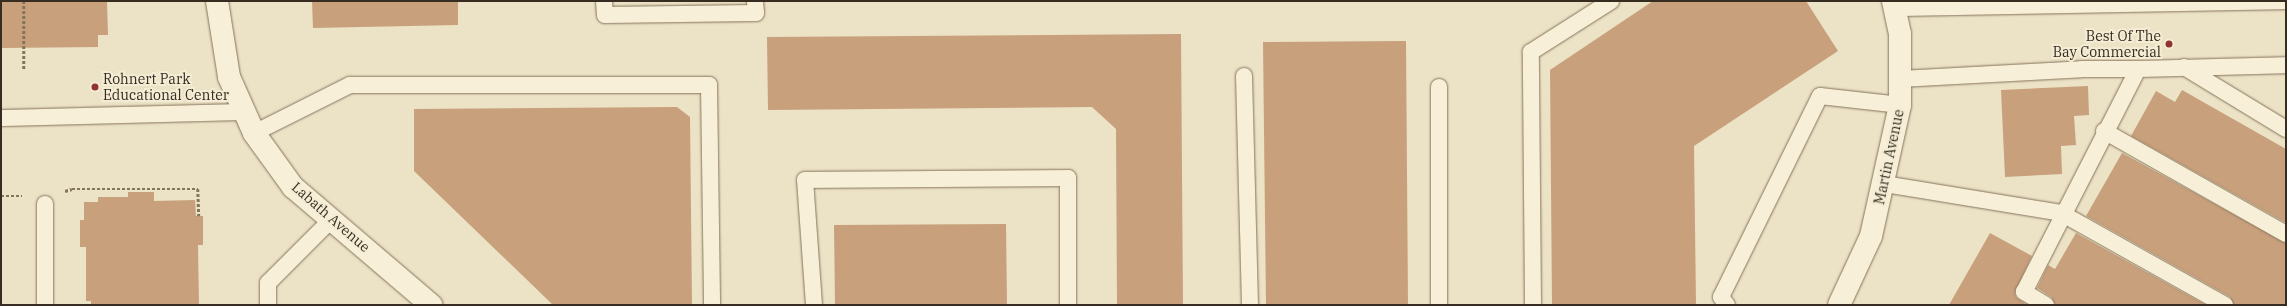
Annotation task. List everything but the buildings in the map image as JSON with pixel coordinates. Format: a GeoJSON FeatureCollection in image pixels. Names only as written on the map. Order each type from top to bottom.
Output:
{"type":"FeatureCollection","features":[{"type":"Feature","properties":{"kind":"street","name":"Labath Avenue"},"geometry":{"type":"LineString","coordinates":[[217,1],[229,77],[254,134],[293,187],[431,305]]}},
{"type":"Feature","properties":{"kind":"street","name":"Martin Avenue"},"geometry":{"type":"LineString","coordinates":[[1839,305],[1871,236],[1884,184],[1900,105],[1900,34],[1894,4]]}},
{"type":"Feature","properties":{"kind":"lane"},"geometry":{"type":"LineString","coordinates":[[604,1],[605,15],[756,12],[755,1]]}},
{"type":"Feature","properties":{"kind":"lane"},"geometry":{"type":"LineString","coordinates":[[1533,305],[1531,52],[1611,1]]}},
{"type":"Feature","properties":{"kind":"lane"},"geometry":{"type":"LineString","coordinates":[[1894,4],[2285,1]]}},
{"type":"Feature","properties":{"kind":"lane"},"geometry":{"type":"LineString","coordinates":[[1900,79],[2082,69],[2286,65]]}},
{"type":"Feature","properties":{"kind":"lane"},"geometry":{"type":"LineString","coordinates":[[2184,67],[2286,129]]}},
{"type":"Feature","properties":{"kind":"lane"},"geometry":{"type":"LineString","coordinates":[[2046,305],[2024,292],[2061,213],[2138,69]]}},
{"type":"Feature","properties":{"kind":"lane"},"geometry":{"type":"LineString","coordinates":[[1244,76],[1250,305]]}},
{"type":"Feature","properties":{"kind":"lane"},"geometry":{"type":"LineString","coordinates":[[254,134],[350,85],[709,85],[712,305]]}},
{"type":"Feature","properties":{"kind":"lane"},"geometry":{"type":"LineString","coordinates":[[1439,87],[1439,305]]}},
{"type":"Feature","properties":{"kind":"lane"},"geometry":{"type":"LineString","coordinates":[[1727,305],[1721,297],[1820,96],[1900,105]]}},
{"type":"Feature","properties":{"kind":"lane"},"geometry":{"type":"LineString","coordinates":[[1,118],[244,112]]}},
{"type":"Feature","properties":{"kind":"lane"},"geometry":{"type":"LineString","coordinates":[[2104,131],[2286,234]]}},
{"type":"Feature","properties":{"kind":"lane"},"geometry":{"type":"LineString","coordinates":[[814,305],[805,180],[1068,178],[1068,305]]}},
{"type":"Feature","properties":{"kind":"lane"},"geometry":{"type":"LineString","coordinates":[[1884,184],[2061,213],[2225,305]]}},
{"type":"Feature","properties":{"kind":"lane"},"geometry":{"type":"LineString","coordinates":[[44,305],[45,204]]}},
{"type":"Feature","properties":{"kind":"lane"},"geometry":{"type":"LineString","coordinates":[[268,305],[268,283],[332,219]]}},
{"type":"Feature","properties":{"kind":"path"},"geometry":{"type":"LineString","coordinates":[[24,1],[24,70]]}},
{"type":"Feature","properties":{"kind":"path"},"geometry":{"type":"LineString","coordinates":[[61,193],[72,189],[198,189],[199,216]]}},
{"type":"Feature","properties":{"kind":"path"},"geometry":{"type":"LineString","coordinates":[[1,196],[24,196]]}},
{"type":"Feature","properties":{"kind":"place","name":"Best Of The Bay Commercial"},"geometry":{"type":"Point","coordinates":[2169,44]}},
{"type":"Feature","properties":{"kind":"place","name":"Rohnert Park Educational Center"},"geometry":{"type":"Point","coordinates":[95,87]}}]}
